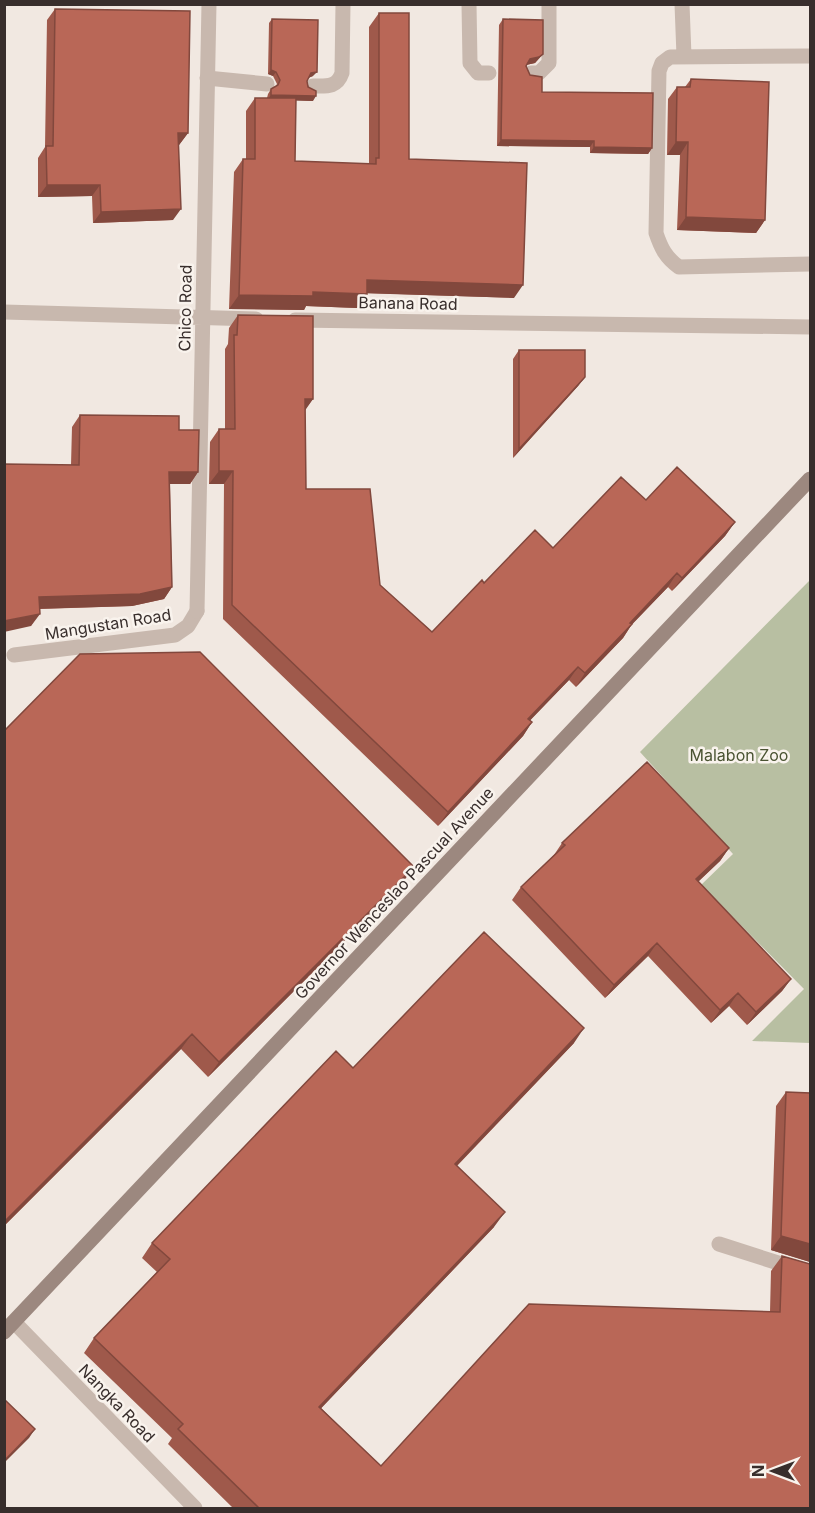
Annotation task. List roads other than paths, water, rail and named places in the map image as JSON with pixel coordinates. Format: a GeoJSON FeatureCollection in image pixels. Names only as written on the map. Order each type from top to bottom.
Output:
{"type":"FeatureCollection","features":[{"type":"Feature","properties":{"kind":"main road","name":"Governor Wenceslao Pascual Avenue"},"geometry":{"type":"LineString","coordinates":[[9,1327],[810,479]]}},
{"type":"Feature","properties":{"kind":"street","name":"Chico Road"},"geometry":{"type":"LineString","coordinates":[[197,612],[209,4]]}},
{"type":"Feature","properties":{"kind":"street"},"geometry":{"type":"LineString","coordinates":[[313,86],[332,86],[340,80],[343,4]]}},
{"type":"Feature","properties":{"kind":"street"},"geometry":{"type":"LineString","coordinates":[[469,4],[470,63],[478,73],[489,73]]}},
{"type":"Feature","properties":{"kind":"street"},"geometry":{"type":"LineString","coordinates":[[531,73],[539,73],[549,63],[549,4]]}},
{"type":"Feature","properties":{"kind":"street"},"geometry":{"type":"LineString","coordinates":[[682,4],[684,56]]}},
{"type":"Feature","properties":{"kind":"street"},"geometry":{"type":"LineString","coordinates":[[810,56],[684,56],[670,57],[662,63],[659,71],[656,233],[669,260],[679,267],[810,264]]}},
{"type":"Feature","properties":{"kind":"street"},"geometry":{"type":"LineString","coordinates":[[207,78],[267,84]]}},
{"type":"Feature","properties":{"kind":"street","name":"Banana Road"},"geometry":{"type":"LineString","coordinates":[[4,312],[202,318],[810,327]]}},
{"type":"Feature","properties":{"kind":"street","name":"Mangustan Road"},"geometry":{"type":"LineString","coordinates":[[14,656],[175,635],[188,626],[197,612]]}},
{"type":"Feature","properties":{"kind":"street"},"geometry":{"type":"LineString","coordinates":[[718,1244],[810,1271]]}},
{"type":"Feature","properties":{"kind":"street","name":"Nangka Road"},"geometry":{"type":"LineString","coordinates":[[9,1327],[195,1509]]}},
{"type":"Feature","properties":{"kind":"park label","name":"Malabon Zoo"},"geometry":{"type":"Point","coordinates":[739,755]}}]}
